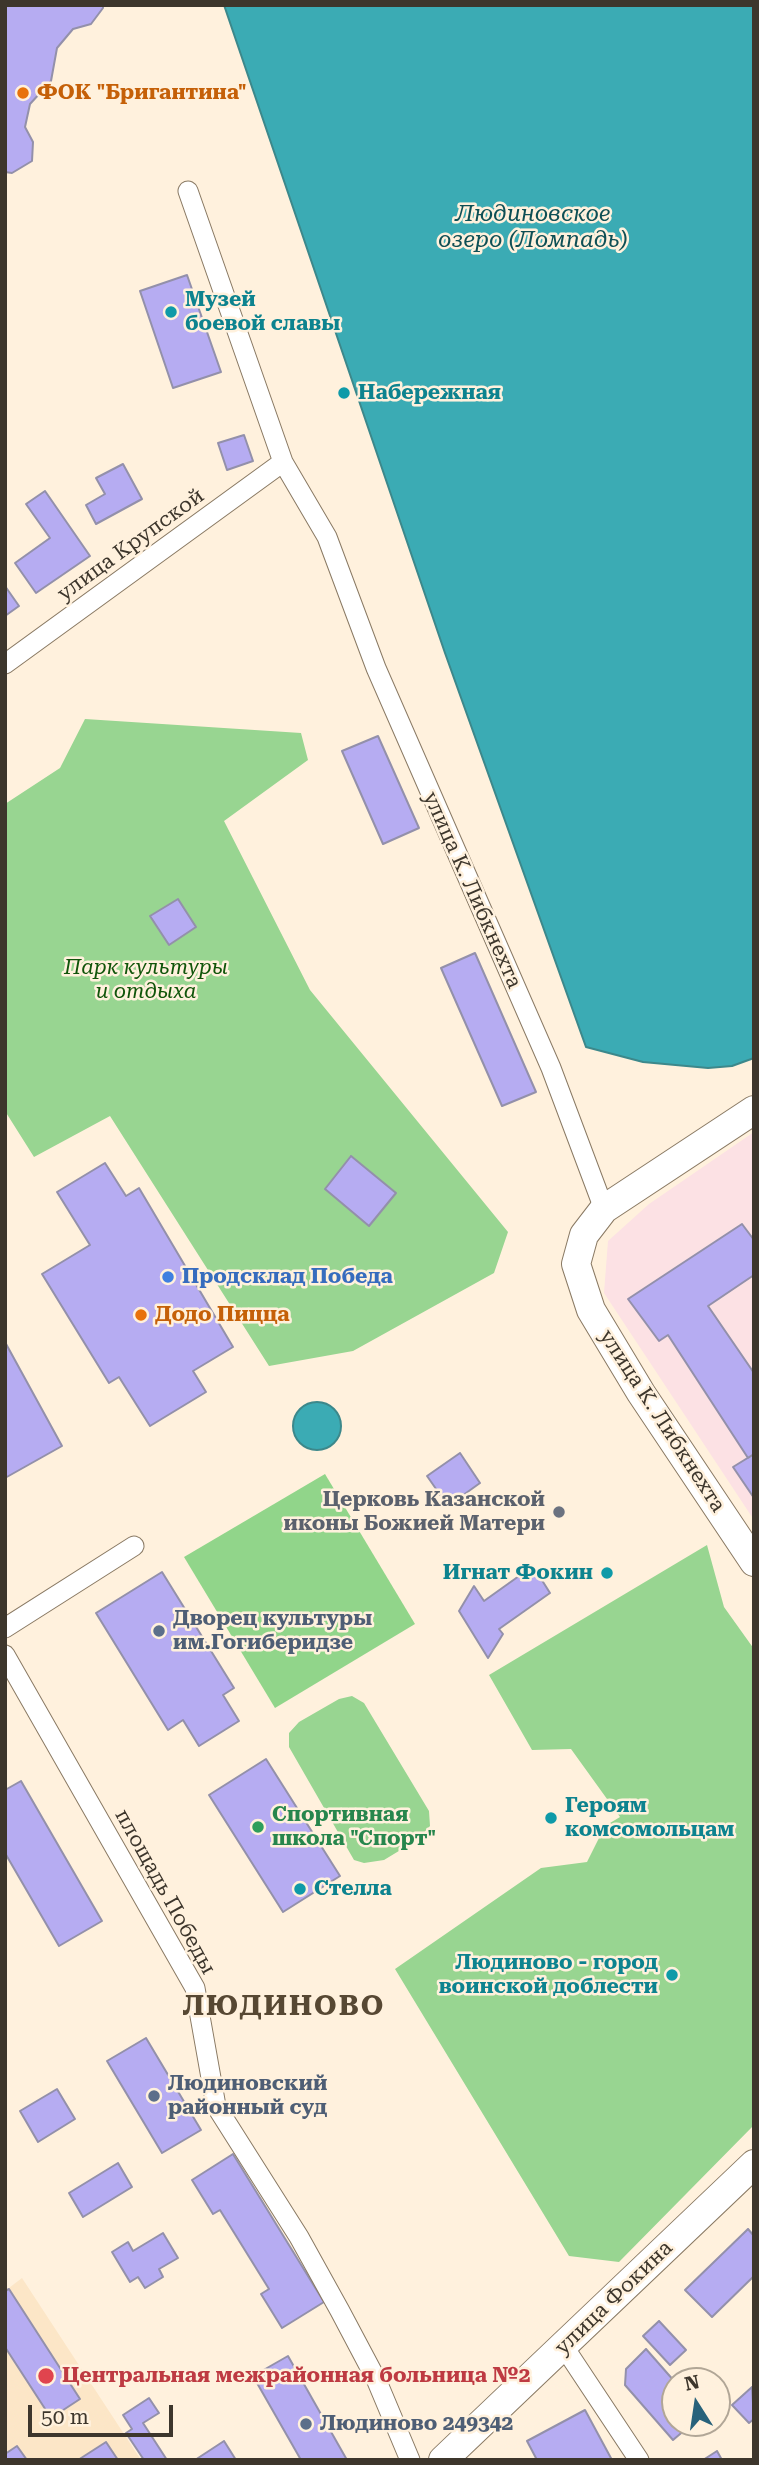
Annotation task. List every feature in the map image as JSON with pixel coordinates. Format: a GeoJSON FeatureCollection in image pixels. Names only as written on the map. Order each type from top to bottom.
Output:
{"type":"FeatureCollection","features":[{"type":"Feature","properties":{"kind":"street","name":"улица К. Либкнехта"},"geometry":{"type":"LineString","coordinates":[[188,191],[283,462],[327,537],[382,680],[551,1068],[604,1209],[584,1235],[576,1264],[591,1310],[640,1392],[754,1562]]}},
{"type":"Feature","properties":{"kind":"street","name":"улица Крупской"},"geometry":{"type":"LineString","coordinates":[[5,664],[283,462]]}},
{"type":"Feature","properties":{"kind":"street"},"geometry":{"type":"LineString","coordinates":[[604,1209],[754,1110]]}},
{"type":"Feature","properties":{"kind":"street"},"geometry":{"type":"LineString","coordinates":[[5,1628],[134,1546]]}},
{"type":"Feature","properties":{"kind":"street","name":"площадь Победы"},"geometry":{"type":"LineString","coordinates":[[5,1655],[195,1988],[216,2106],[299,2237],[340,2311],[376,2379],[410,2460]]}},
{"type":"Feature","properties":{"kind":"street","name":"улица Фокина"},"geometry":{"type":"LineString","coordinates":[[443,2460],[754,2164]]}},
{"type":"Feature","properties":{"kind":"street"},"geometry":{"type":"LineString","coordinates":[[564,2347],[639,2460]]}},
{"type":"Feature","properties":{"kind":"shaded area"},"geometry":{"type":"Polygon","coordinates":[[[754,1132],[754,1520],[604,1293],[608,1241],[649,1204],[754,1132]]]}},
{"type":"Feature","properties":{"kind":"shaded area","name":"Центральная межрайонная больница №2"},"geometry":{"type":"Polygon","coordinates":[[[22,2278],[141,2460],[5,2460],[5,2291],[22,2278]]]}},
{"type":"Feature","properties":{"kind":"green space","name":"Парк культуры и отдыха"},"geometry":{"type":"Polygon","coordinates":[[[85,719],[301,733],[308,760],[224,821],[310,990],[508,1232],[494,1273],[353,1351],[269,1366],[110,1116],[34,1157],[5,1111],[5,804],[60,768],[85,719]]]}},
{"type":"Feature","properties":{"kind":"green space"},"geometry":{"type":"Polygon","coordinates":[[[325,1474],[415,1624],[275,1708],[184,1557],[325,1474]]]}},
{"type":"Feature","properties":{"kind":"green space"},"geometry":{"type":"Polygon","coordinates":[[[707,1545],[724,1607],[754,1649],[754,2125],[619,2262],[569,2256],[395,1969],[541,1868],[587,1862],[605,1826],[620,1817],[571,1749],[532,1750],[489,1675],[707,1545]]]}},
{"type":"Feature","properties":{"kind":"green space"},"geometry":{"type":"Polygon","coordinates":[[[352,1696],[364,1703],[429,1811],[430,1826],[417,1840],[384,1860],[364,1863],[354,1860],[289,1747],[289,1733],[299,1722],[339,1699],[352,1696]]]}},
{"type":"Feature","properties":{"kind":"water","name":"Людиновское озеро (Ломпадь)"},"geometry":{"type":"Polygon","coordinates":[[[224,5],[754,5],[754,1058],[732,1066],[708,1068],[643,1062],[586,1047],[445,653],[224,5]]]}},
{"type":"Feature","properties":{"kind":"water"},"geometry":{"type":"Polygon","coordinates":[[[317,1402],[334,1409],[341,1426],[334,1443],[317,1450],[300,1443],[293,1426],[300,1409],[317,1402]]]}},
{"type":"Feature","properties":{"kind":"building","name":"ФОК \"Бригантина\""},"geometry":{"type":"Polygon","coordinates":[[[5,5],[103,5],[91,24],[73,29],[57,48],[51,81],[30,104],[25,127],[33,142],[32,161],[12,173],[5,172],[5,5]]]}},
{"type":"Feature","properties":{"kind":"building"},"geometry":{"type":"Polygon","coordinates":[[[187,275],[221,372],[173,388],[140,291],[187,275]]]}},
{"type":"Feature","properties":{"kind":"building"},"geometry":{"type":"Polygon","coordinates":[[[244,435],[253,461],[227,470],[218,443],[244,435]]]}},
{"type":"Feature","properties":{"kind":"building"},"geometry":{"type":"Polygon","coordinates":[[[123,464],[142,499],[96,524],[86,505],[105,494],[96,478],[123,464]]]}},
{"type":"Feature","properties":{"kind":"building"},"geometry":{"type":"Polygon","coordinates":[[[45,491],[90,556],[36,593],[15,563],[50,538],[26,504],[45,491]]]}},
{"type":"Feature","properties":{"kind":"building"},"geometry":{"type":"Polygon","coordinates":[[[5,586],[19,606],[5,616],[5,586]]]}},
{"type":"Feature","properties":{"kind":"building"},"geometry":{"type":"Polygon","coordinates":[[[378,736],[419,828],[383,844],[342,751],[378,736]]]}},
{"type":"Feature","properties":{"kind":"building"},"geometry":{"type":"Polygon","coordinates":[[[178,899],[196,927],[169,945],[150,916],[178,899]]]}},
{"type":"Feature","properties":{"kind":"building"},"geometry":{"type":"Polygon","coordinates":[[[475,953],[536,1092],[502,1106],[441,968],[475,953]]]}},
{"type":"Feature","properties":{"kind":"building"},"geometry":{"type":"Polygon","coordinates":[[[351,1156],[396,1193],[369,1226],[325,1189],[351,1156]]]}},
{"type":"Feature","properties":{"kind":"building"},"geometry":{"type":"Polygon","coordinates":[[[105,1163],[126,1196],[139,1188],[233,1347],[193,1371],[206,1392],[150,1426],[119,1377],[109,1383],[42,1274],[90,1245],[57,1192],[105,1163]]]}},
{"type":"Feature","properties":{"kind":"building"},"geometry":{"type":"Polygon","coordinates":[[[742,1224],[754,1240],[754,1275],[708,1306],[754,1373],[754,1454],[748,1458],[668,1335],[659,1341],[628,1299],[742,1224]]]}},
{"type":"Feature","properties":{"kind":"building"},"geometry":{"type":"Polygon","coordinates":[[[5,1342],[62,1446],[5,1478],[5,1342]]]}},
{"type":"Feature","properties":{"kind":"building"},"geometry":{"type":"Polygon","coordinates":[[[460,1453],[480,1483],[448,1506],[427,1476],[460,1453]]]}},
{"type":"Feature","properties":{"kind":"building"},"geometry":{"type":"Polygon","coordinates":[[[754,1454],[754,1498],[733,1467],[754,1454]]]}},
{"type":"Feature","properties":{"kind":"building"},"geometry":{"type":"Polygon","coordinates":[[[533,1566],[550,1593],[499,1629],[503,1634],[488,1658],[459,1611],[474,1586],[484,1601],[533,1566]]]}},
{"type":"Feature","properties":{"kind":"building"},"geometry":{"type":"Polygon","coordinates":[[[162,1572],[234,1688],[223,1695],[239,1721],[199,1746],[183,1720],[168,1730],[96,1613],[162,1572]]]}},
{"type":"Feature","properties":{"kind":"building"},"geometry":{"type":"Polygon","coordinates":[[[266,1759],[340,1876],[283,1912],[209,1795],[266,1759]]]}},
{"type":"Feature","properties":{"kind":"building"},"geometry":{"type":"Polygon","coordinates":[[[21,1781],[102,1921],[59,1946],[5,1853],[5,1790],[21,1781]]]}},
{"type":"Feature","properties":{"kind":"building","name":"Людиновский районный суд"},"geometry":{"type":"Polygon","coordinates":[[[146,2038],[201,2130],[162,2153],[107,2061],[146,2038]]]}},
{"type":"Feature","properties":{"kind":"building"},"geometry":{"type":"Polygon","coordinates":[[[57,2089],[75,2119],[38,2142],[20,2111],[57,2089]]]}},
{"type":"Feature","properties":{"kind":"building"},"geometry":{"type":"Polygon","coordinates":[[[233,2154],[324,2302],[282,2328],[261,2294],[269,2289],[220,2210],[213,2214],[192,2180],[233,2154]]]}},
{"type":"Feature","properties":{"kind":"building"},"geometry":{"type":"Polygon","coordinates":[[[118,2163],[132,2187],[83,2217],[69,2193],[118,2163]]]}},
{"type":"Feature","properties":{"kind":"building"},"geometry":{"type":"Polygon","coordinates":[[[748,2229],[754,2236],[754,2276],[712,2317],[685,2290],[748,2229]]]}},
{"type":"Feature","properties":{"kind":"building"},"geometry":{"type":"Polygon","coordinates":[[[163,2233],[178,2258],[159,2269],[163,2277],[145,2288],[138,2277],[130,2282],[112,2252],[128,2242],[133,2251],[163,2233]]]}},
{"type":"Feature","properties":{"kind":"building"},"geometry":{"type":"Polygon","coordinates":[[[9,2289],[80,2399],[51,2418],[5,2347],[5,2291],[9,2289]]]}},
{"type":"Feature","properties":{"kind":"building"},"geometry":{"type":"Polygon","coordinates":[[[659,2321],[686,2350],[670,2365],[643,2336],[659,2321]]]}},
{"type":"Feature","properties":{"kind":"building"},"geometry":{"type":"Polygon","coordinates":[[[646,2349],[662,2367],[661,2426],[625,2385],[626,2369],[646,2349]]]}},
{"type":"Feature","properties":{"kind":"building"},"geometry":{"type":"Polygon","coordinates":[[[288,2356],[347,2460],[301,2460],[253,2376],[288,2356]]]}},
{"type":"Feature","properties":{"kind":"building"},"geometry":{"type":"Polygon","coordinates":[[[752,2387],[754,2419],[749,2423],[732,2405],[752,2387]]]}},
{"type":"Feature","properties":{"kind":"building"},"geometry":{"type":"Polygon","coordinates":[[[149,2398],[159,2413],[143,2423],[167,2460],[144,2460],[126,2433],[132,2429],[123,2415],[149,2398]]]}},
{"type":"Feature","properties":{"kind":"building"},"geometry":{"type":"Polygon","coordinates":[[[585,2410],[612,2460],[537,2460],[527,2441],[585,2410]]]}},
{"type":"Feature","properties":{"kind":"building"},"geometry":{"type":"Polygon","coordinates":[[[224,2441],[236,2460],[195,2460],[224,2441]]]}},
{"type":"Feature","properties":{"kind":"building"},"geometry":{"type":"Polygon","coordinates":[[[106,2442],[118,2460],[78,2460],[106,2442]]]}},
{"type":"Feature","properties":{"kind":"building"},"geometry":{"type":"Polygon","coordinates":[[[17,2446],[27,2460],[5,2460],[5,2454],[17,2446]]]}},
{"type":"Feature","properties":{"kind":"building"},"geometry":{"type":"Polygon","coordinates":[[[717,2451],[722,2460],[703,2460],[717,2451]]]}},
{"type":"Feature","properties":{"kind":"place","name":"ФОК \"Бригантина\""},"geometry":{"type":"Point","coordinates":[23,93]}},
{"type":"Feature","properties":{"kind":"place","name":"Музей боевой славы"},"geometry":{"type":"Point","coordinates":[171,312]}},
{"type":"Feature","properties":{"kind":"place","name":"Набережная"},"geometry":{"type":"Point","coordinates":[344,393]}},
{"type":"Feature","properties":{"kind":"place","name":"Продсклад Победа"},"geometry":{"type":"Point","coordinates":[168,1277]}},
{"type":"Feature","properties":{"kind":"place","name":"Додо Пицца"},"geometry":{"type":"Point","coordinates":[141,1315]}},
{"type":"Feature","properties":{"kind":"place","name":"Церковь Казанской иконы Божией Матери"},"geometry":{"type":"Point","coordinates":[559,1512]}},
{"type":"Feature","properties":{"kind":"place","name":"Игнат Фокин"},"geometry":{"type":"Point","coordinates":[607,1573]}},
{"type":"Feature","properties":{"kind":"place","name":"Дворец культуры им.Гогиберидзе"},"geometry":{"type":"Point","coordinates":[159,1631]}},
{"type":"Feature","properties":{"kind":"place","name":"Героям комсомольцам"},"geometry":{"type":"Point","coordinates":[551,1818]}},
{"type":"Feature","properties":{"kind":"place","name":"Спортивная школа \"Спорт\""},"geometry":{"type":"Point","coordinates":[258,1827]}},
{"type":"Feature","properties":{"kind":"place","name":"Стелла"},"geometry":{"type":"Point","coordinates":[300,1889]}},
{"type":"Feature","properties":{"kind":"place","name":"Людиново - город воинской доблести"},"geometry":{"type":"Point","coordinates":[672,1975]}},
{"type":"Feature","properties":{"kind":"place","name":"Людиновский районный суд"},"geometry":{"type":"Point","coordinates":[154,2096]}},
{"type":"Feature","properties":{"kind":"place","name":"Центральная межрайонная больница №2"},"geometry":{"type":"Point","coordinates":[46,2376]}},
{"type":"Feature","properties":{"kind":"place","name":"Людиново 249342"},"geometry":{"type":"Point","coordinates":[306,2424]}},
{"type":"Feature","properties":{"kind":"district","name":"ЛЮДИНОВО"},"geometry":{"type":"Point","coordinates":[284,2007]}}]}
